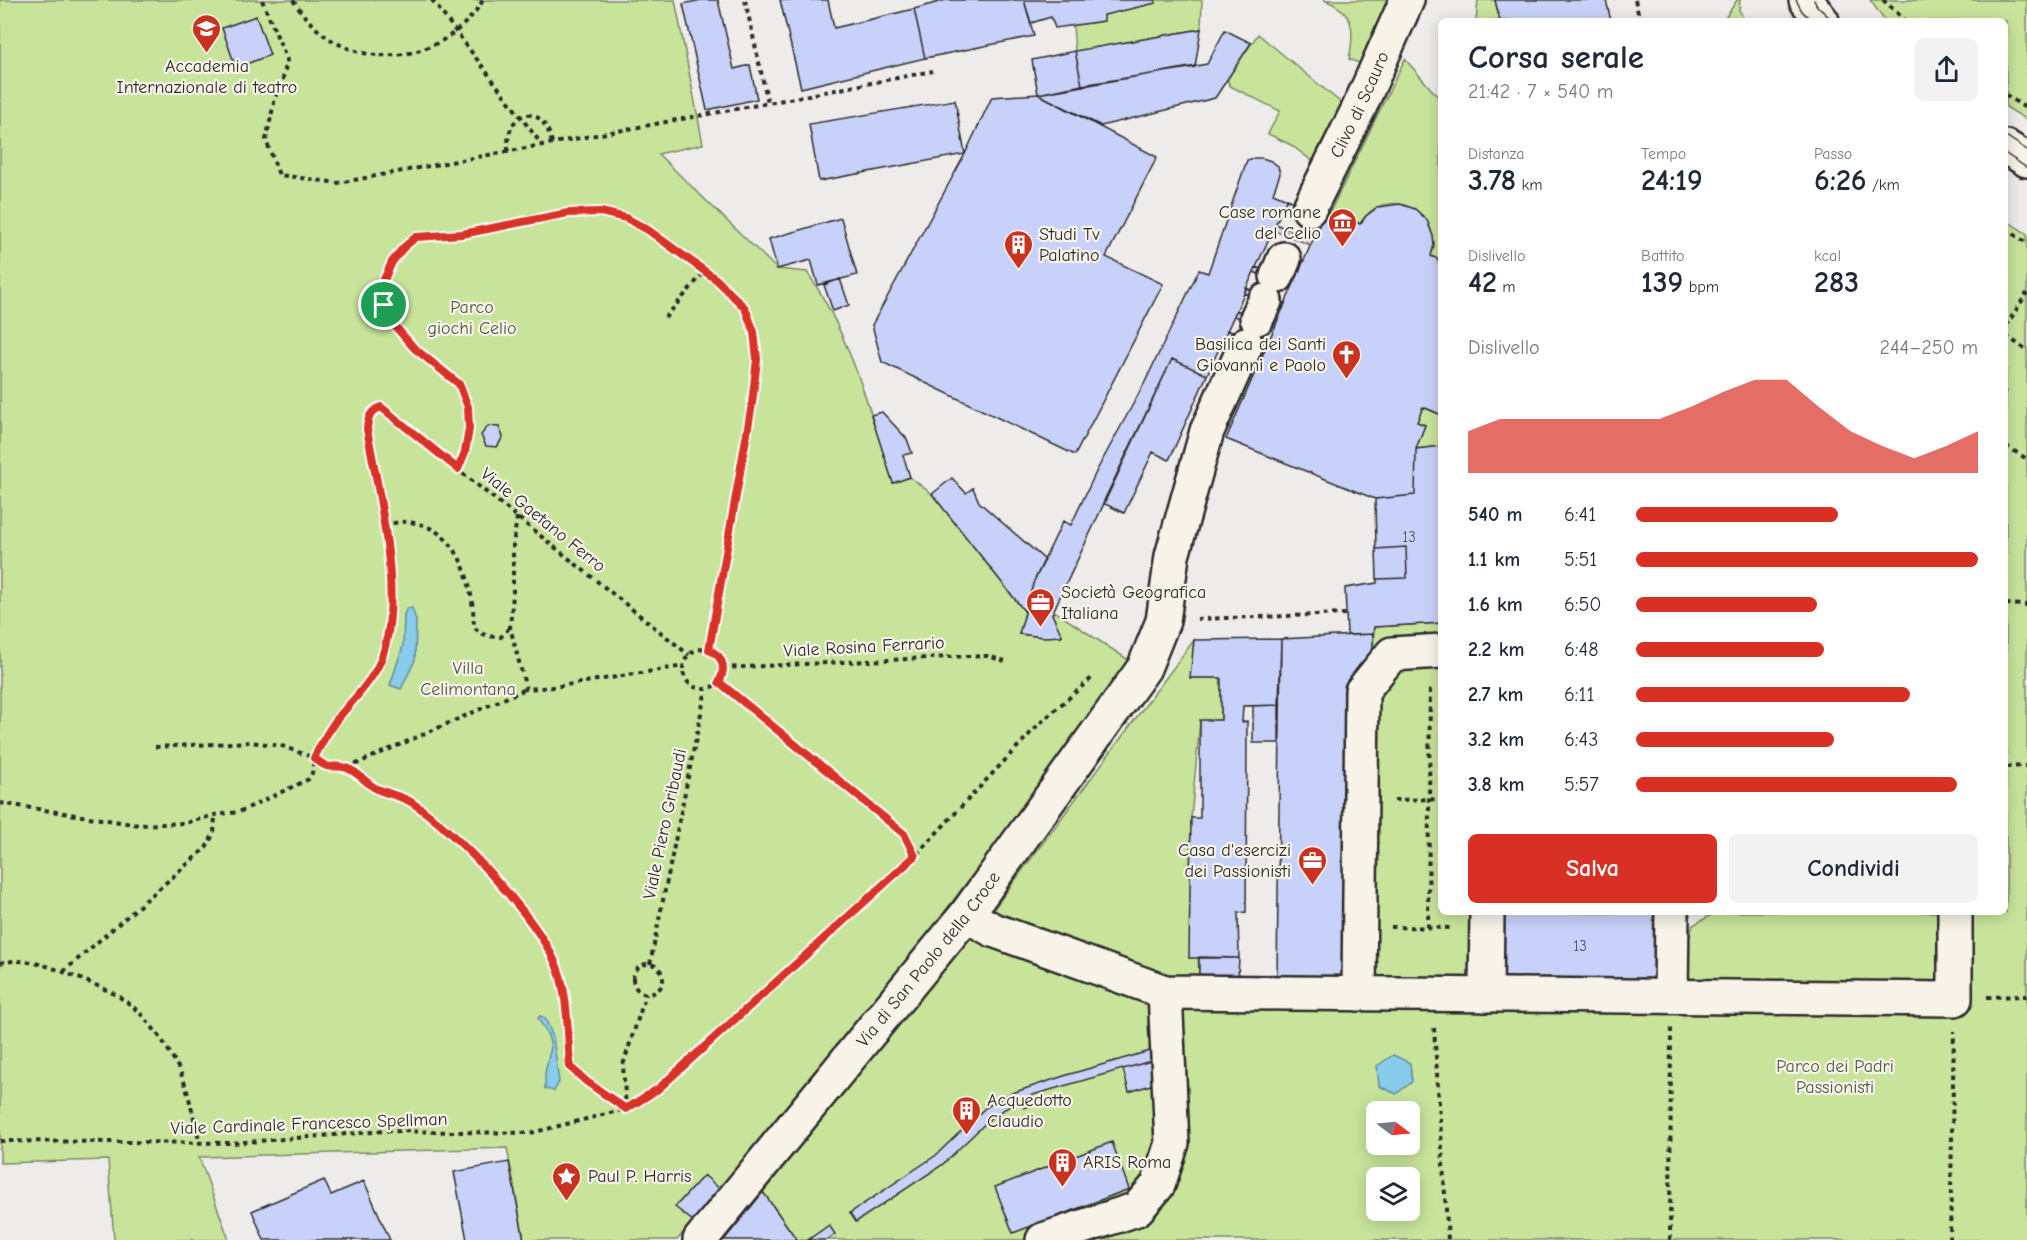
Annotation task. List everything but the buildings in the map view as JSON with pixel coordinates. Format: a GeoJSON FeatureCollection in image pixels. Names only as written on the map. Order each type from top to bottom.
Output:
{"type":"FeatureCollection","features":[{"type":"Feature","properties":{"kind":"street","name":"Clivo di Scauro"},"geometry":{"type":"LineString","coordinates":[[1207,431],[1276,278],[1359,108],[1407,0]]}},
{"type":"Feature","properties":{"kind":"street"},"geometry":{"type":"LineString","coordinates":[[1806,0],[1820,18]]}},
{"type":"Feature","properties":{"kind":"street"},"geometry":{"type":"LineString","coordinates":[[2008,148],[2027,160]]}},
{"type":"Feature","properties":{"kind":"street","name":"Via di San Paolo della Croce"},"geometry":{"type":"LineString","coordinates":[[700,1240],[966,915],[1144,668],[1163,621],[1172,556],[1207,431]]}},
{"type":"Feature","properties":{"kind":"street"},"geometry":{"type":"LineString","coordinates":[[1359,994],[1362,691],[1392,654],[1436,651]]}},
{"type":"Feature","properties":{"kind":"street"},"geometry":{"type":"LineString","coordinates":[[966,915],[993,930],[1165,992],[1955,999],[1955,915]]}},
{"type":"Feature","properties":{"kind":"street"},"geometry":{"type":"LineString","coordinates":[[1671,996],[1674,915]]}},
{"type":"Feature","properties":{"kind":"street"},"geometry":{"type":"LineString","coordinates":[[1486,995],[1487,920]]}},
{"type":"Feature","properties":{"kind":"street"},"geometry":{"type":"LineString","coordinates":[[1043,1240],[1137,1209],[1158,1185],[1172,1143],[1165,992]]}},
{"type":"Feature","properties":{"kind":"path"},"geometry":{"type":"LineString","coordinates":[[262,0],[287,60],[282,84],[275,98],[266,140],[279,175],[338,183],[933,71]]}},
{"type":"Feature","properties":{"kind":"path"},"geometry":{"type":"LineString","coordinates":[[293,0],[317,30],[334,42],[372,55],[392,56],[432,47],[465,24],[483,0]]}},
{"type":"Feature","properties":{"kind":"path"},"geometry":{"type":"LineString","coordinates":[[432,0],[542,145]]}},
{"type":"Feature","properties":{"kind":"path"},"geometry":{"type":"LineString","coordinates":[[745,0],[768,102]]}},
{"type":"Feature","properties":{"kind":"path"},"geometry":{"type":"LineString","coordinates":[[1635,0],[1639,18]]}},
{"type":"Feature","properties":{"kind":"path"},"geometry":{"type":"LineString","coordinates":[[1883,0],[1903,18]]}},
{"type":"Feature","properties":{"kind":"path"},"geometry":{"type":"LineString","coordinates":[[2008,96],[2027,109]]}},
{"type":"Feature","properties":{"kind":"path"},"geometry":{"type":"LineString","coordinates":[[508,151],[507,138],[510,125],[521,117],[530,115],[543,120],[550,130],[552,143]]}},
{"type":"Feature","properties":{"kind":"path"},"geometry":{"type":"LineString","coordinates":[[458,469],[465,452],[469,429],[468,407],[459,384],[414,348],[394,325],[384,305],[381,286],[392,262],[416,237],[462,234],[568,213],[601,212],[626,218],[648,230],[705,271],[745,308],[754,332],[757,359],[752,404],[709,650]]}},
{"type":"Feature","properties":{"kind":"path"},"geometry":{"type":"LineString","coordinates":[[2008,230],[2027,243]]}},
{"type":"Feature","properties":{"kind":"path"},"geometry":{"type":"LineString","coordinates":[[665,318],[705,271]]}},
{"type":"Feature","properties":{"kind":"path"},"geometry":{"type":"LineString","coordinates":[[2008,323],[2027,293]]}},
{"type":"Feature","properties":{"kind":"path"},"geometry":{"type":"LineString","coordinates":[[2008,337],[2027,350]]}},
{"type":"Feature","properties":{"kind":"path","name":"Viale Gaetano Ferro"},"geometry":{"type":"LineString","coordinates":[[384,525],[367,429],[369,417],[374,409],[381,407],[689,655]]}},
{"type":"Feature","properties":{"kind":"path"},"geometry":{"type":"LineString","coordinates":[[2008,447],[2027,459]]}},
{"type":"Feature","properties":{"kind":"path"},"geometry":{"type":"LineString","coordinates":[[517,517],[513,546],[513,595],[510,627],[526,689]]}},
{"type":"Feature","properties":{"kind":"path"},"geometry":{"type":"LineString","coordinates":[[0,803],[139,825],[185,824],[215,815],[239,812],[309,779],[314,771],[314,758],[336,720],[377,669],[383,653],[388,627],[390,573],[384,525],[406,522],[422,525],[440,534],[453,547],[468,577],[474,627],[482,635],[501,637],[510,627]]}},
{"type":"Feature","properties":{"kind":"path"},"geometry":{"type":"LineString","coordinates":[[2008,604],[2027,605]]}},
{"type":"Feature","properties":{"kind":"path"},"geometry":{"type":"LineString","coordinates":[[1195,619],[1346,614]]}},
{"type":"Feature","properties":{"kind":"path"},"geometry":{"type":"LineString","coordinates":[[698,650],[709,650],[719,656],[723,668],[719,682],[706,689],[694,687],[684,672],[689,655],[698,650]]}},
{"type":"Feature","properties":{"kind":"path"},"geometry":{"type":"LineString","coordinates":[[1428,928],[1436,651]]}},
{"type":"Feature","properties":{"kind":"path","name":"Viale Rosina Ferrario"},"geometry":{"type":"LineString","coordinates":[[723,668],[969,656],[987,656],[1005,661]]}},
{"type":"Feature","properties":{"kind":"path"},"geometry":{"type":"LineString","coordinates":[[155,747],[250,742],[282,746],[314,758],[326,767],[347,768],[526,689],[554,687],[684,666]]}},
{"type":"Feature","properties":{"kind":"path"},"geometry":{"type":"LineString","coordinates":[[719,682],[904,834],[915,856]]}},
{"type":"Feature","properties":{"kind":"path","name":"Viale Piero Gribaudi"},"geometry":{"type":"LineString","coordinates":[[646,994],[634,985],[633,975],[639,966],[650,964],[706,689]]}},
{"type":"Feature","properties":{"kind":"path","name":"Viale Cardinale Francesco Spellman"},"geometry":{"type":"LineString","coordinates":[[0,1141],[232,1143],[385,1131],[531,1133],[626,1109],[658,1089],[915,856],[1039,724]]}},
{"type":"Feature","properties":{"kind":"path"},"geometry":{"type":"LineString","coordinates":[[2008,768],[2027,766]]}},
{"type":"Feature","properties":{"kind":"path"},"geometry":{"type":"LineString","coordinates":[[347,768],[376,788],[410,801],[437,822],[465,848],[532,924],[560,973],[570,1067],[587,1082],[626,1109]]}},
{"type":"Feature","properties":{"kind":"path"},"geometry":{"type":"LineString","coordinates":[[1361,801],[1438,799]]}},
{"type":"Feature","properties":{"kind":"path"},"geometry":{"type":"LineString","coordinates":[[63,972],[206,848],[214,833],[215,815]]}},
{"type":"Feature","properties":{"kind":"path"},"geometry":{"type":"LineString","coordinates":[[1383,927],[1428,928],[1487,920]]}},
{"type":"Feature","properties":{"kind":"path"},"geometry":{"type":"LineString","coordinates":[[0,963],[10,961],[35,963],[94,984],[123,999],[164,1042],[182,1077],[200,1143]]}},
{"type":"Feature","properties":{"kind":"path"},"geometry":{"type":"LineString","coordinates":[[626,1109],[623,1065],[646,994],[655,992],[663,981],[658,968],[650,964]]}},
{"type":"Feature","properties":{"kind":"path"},"geometry":{"type":"LineString","coordinates":[[1431,994],[1448,1240]]}},
{"type":"Feature","properties":{"kind":"path"},"geometry":{"type":"LineString","coordinates":[[1670,1240],[1671,996]]}},
{"type":"Feature","properties":{"kind":"path"},"geometry":{"type":"LineString","coordinates":[[1950,1240],[1955,999]]}},
{"type":"Feature","properties":{"kind":"green space","name":"Villa Celimontana"},"geometry":{"type":"Polygon","coordinates":[[[0,0],[675,0],[703,144],[658,154],[777,269],[807,272],[822,296],[847,347],[893,483],[910,477],[932,494],[1025,612],[1019,634],[1044,637],[1054,611],[1130,661],[1016,818],[842,1046],[677,1240],[524,1240],[507,1148],[199,1157],[229,1240],[114,1240],[108,1160],[0,1163],[0,0]]]}},
{"type":"Feature","properties":{"kind":"green space"},"geometry":{"type":"Polygon","coordinates":[[[1155,0],[1202,0],[1201,29],[1075,51],[1073,25],[1103,21],[1104,15],[1156,3],[1155,0]]]}},
{"type":"Feature","properties":{"kind":"green space"},"geometry":{"type":"Polygon","coordinates":[[[1324,0],[1390,0],[1364,65],[1349,59],[1352,31],[1347,16],[1342,10],[1324,0]]]}},
{"type":"Feature","properties":{"kind":"green space"},"geometry":{"type":"Polygon","coordinates":[[[1478,0],[1495,0],[1499,18],[1476,18],[1478,0]]]}},
{"type":"Feature","properties":{"kind":"green space"},"geometry":{"type":"Polygon","coordinates":[[[1737,0],[1740,0],[1739,10],[1743,18],[1725,18],[1737,0]]]}},
{"type":"Feature","properties":{"kind":"green space"},"geometry":{"type":"Polygon","coordinates":[[[1870,0],[2027,0],[2027,120],[2008,108],[2008,18],[1883,18],[1870,0]]]}},
{"type":"Feature","properties":{"kind":"green space"},"geometry":{"type":"Polygon","coordinates":[[[1258,34],[1340,102],[1343,107],[1315,163],[1291,145],[1268,134],[1280,111],[1230,86],[1227,79],[1258,34]]]}},
{"type":"Feature","properties":{"kind":"green space"},"geometry":{"type":"Polygon","coordinates":[[[1405,59],[1438,97],[1438,264],[1431,256],[1433,239],[1429,225],[1420,214],[1409,207],[1396,204],[1383,205],[1370,212],[1360,224],[1356,222],[1354,226],[1329,214],[1405,59]]]}},
{"type":"Feature","properties":{"kind":"green space","name":"Parco dei Padri Passionisti"},"geometry":{"type":"Polygon","coordinates":[[[2008,221],[2027,234],[2027,1240],[797,1240],[763,1192],[970,937],[987,940],[1000,919],[993,910],[1194,640],[1191,678],[1221,678],[1221,720],[1200,721],[1191,818],[1199,975],[1277,977],[1346,975],[1374,627],[1438,623],[1438,915],[1498,915],[1498,977],[1662,979],[1679,975],[1693,925],[1711,915],[2008,915],[2008,221]]]}},
{"type":"Feature","properties":{"kind":"green space"},"geometry":{"type":"Polygon","coordinates":[[[1423,407],[1438,414],[1438,446],[1416,449],[1425,425],[1417,422],[1423,407]]]}},
{"type":"Feature","properties":{"kind":"water"},"geometry":{"type":"Polygon","coordinates":[[[407,608],[412,608],[416,620],[415,660],[401,689],[390,685],[403,646],[404,615],[407,608]]]}},
{"type":"Feature","properties":{"kind":"water"},"geometry":{"type":"Polygon","coordinates":[[[540,1016],[545,1018],[553,1037],[559,1082],[554,1091],[545,1089],[545,1073],[551,1047],[548,1035],[538,1018],[540,1016]]]}},
{"type":"Feature","properties":{"kind":"water"},"geometry":{"type":"Polygon","coordinates":[[[1393,1055],[1410,1063],[1412,1082],[1396,1094],[1379,1086],[1377,1066],[1393,1055]]]}},
{"type":"Feature","properties":{"kind":"tunnel"},"geometry":{"type":"LineString","coordinates":[[1295,239],[1297,233]]}},
{"type":"Feature","properties":{"kind":"tram line"},"geometry":{"type":"LineString","coordinates":[[1796,0],[1809,18]]}},
{"type":"Feature","properties":{"kind":"tram line"},"geometry":{"type":"LineString","coordinates":[[1814,0],[1830,18]]}},
{"type":"Feature","properties":{"kind":"tram line"},"geometry":{"type":"LineString","coordinates":[[2008,137],[2027,150]]}},
{"type":"Feature","properties":{"kind":"tram line"},"geometry":{"type":"LineString","coordinates":[[2008,155],[2027,168]]}},
{"type":"Feature","properties":{"kind":"place","name":"Accademia Internazionale di teatro"},"geometry":{"type":"Point","coordinates":[207,54]}},
{"type":"Feature","properties":{"kind":"place","name":"Case romane del Celio"},"geometry":{"type":"Point","coordinates":[1342,248]}},
{"type":"Feature","properties":{"kind":"place","name":"Studi Tv Palatino"},"geometry":{"type":"Point","coordinates":[1018,270]}},
{"type":"Feature","properties":{"kind":"place","name":"Basilica dei Santi Giovanni e Paolo"},"geometry":{"type":"Point","coordinates":[1347,380]}},
{"type":"Feature","properties":{"kind":"place","name":"Società Geografica Italiana"},"geometry":{"type":"Point","coordinates":[1040,628]}},
{"type":"Feature","properties":{"kind":"place","name":"Casa d'esercizi dei Passionisti"},"geometry":{"type":"Point","coordinates":[1312,886]}},
{"type":"Feature","properties":{"kind":"place","name":"Acquedotto Claudio"},"geometry":{"type":"Point","coordinates":[966,1136]}},
{"type":"Feature","properties":{"kind":"place","name":"ARIS Roma"},"geometry":{"type":"Point","coordinates":[1062,1188]}},
{"type":"Feature","properties":{"kind":"place","name":"Paul P. Harris"},"geometry":{"type":"Point","coordinates":[567,1202]}},
{"type":"Feature","properties":{"kind":"route"},"geometry":{"type":"LineString","coordinates":[[601,212],[626,218],[675,248],[717,280],[745,308],[754,332],[757,359],[752,404],[709,650],[715,652],[722,662],[723,673],[719,682],[904,834],[915,856],[658,1089],[626,1109],[587,1082],[570,1067],[560,973],[532,924],[497,882],[465,848],[410,801],[376,788],[347,768],[326,767],[314,758],[336,720],[377,669],[388,627],[390,573],[367,429],[369,417],[374,409],[381,407],[458,469],[465,452],[469,429],[468,407],[459,384],[414,348],[394,325],[384,305],[381,286],[392,262],[416,237],[462,234],[568,213],[601,212]]}},
{"type":"Feature","properties":{"kind":"park label","name":"Parco giochi Celio"},"geometry":{"type":"Point","coordinates":[472,317]}}]}
